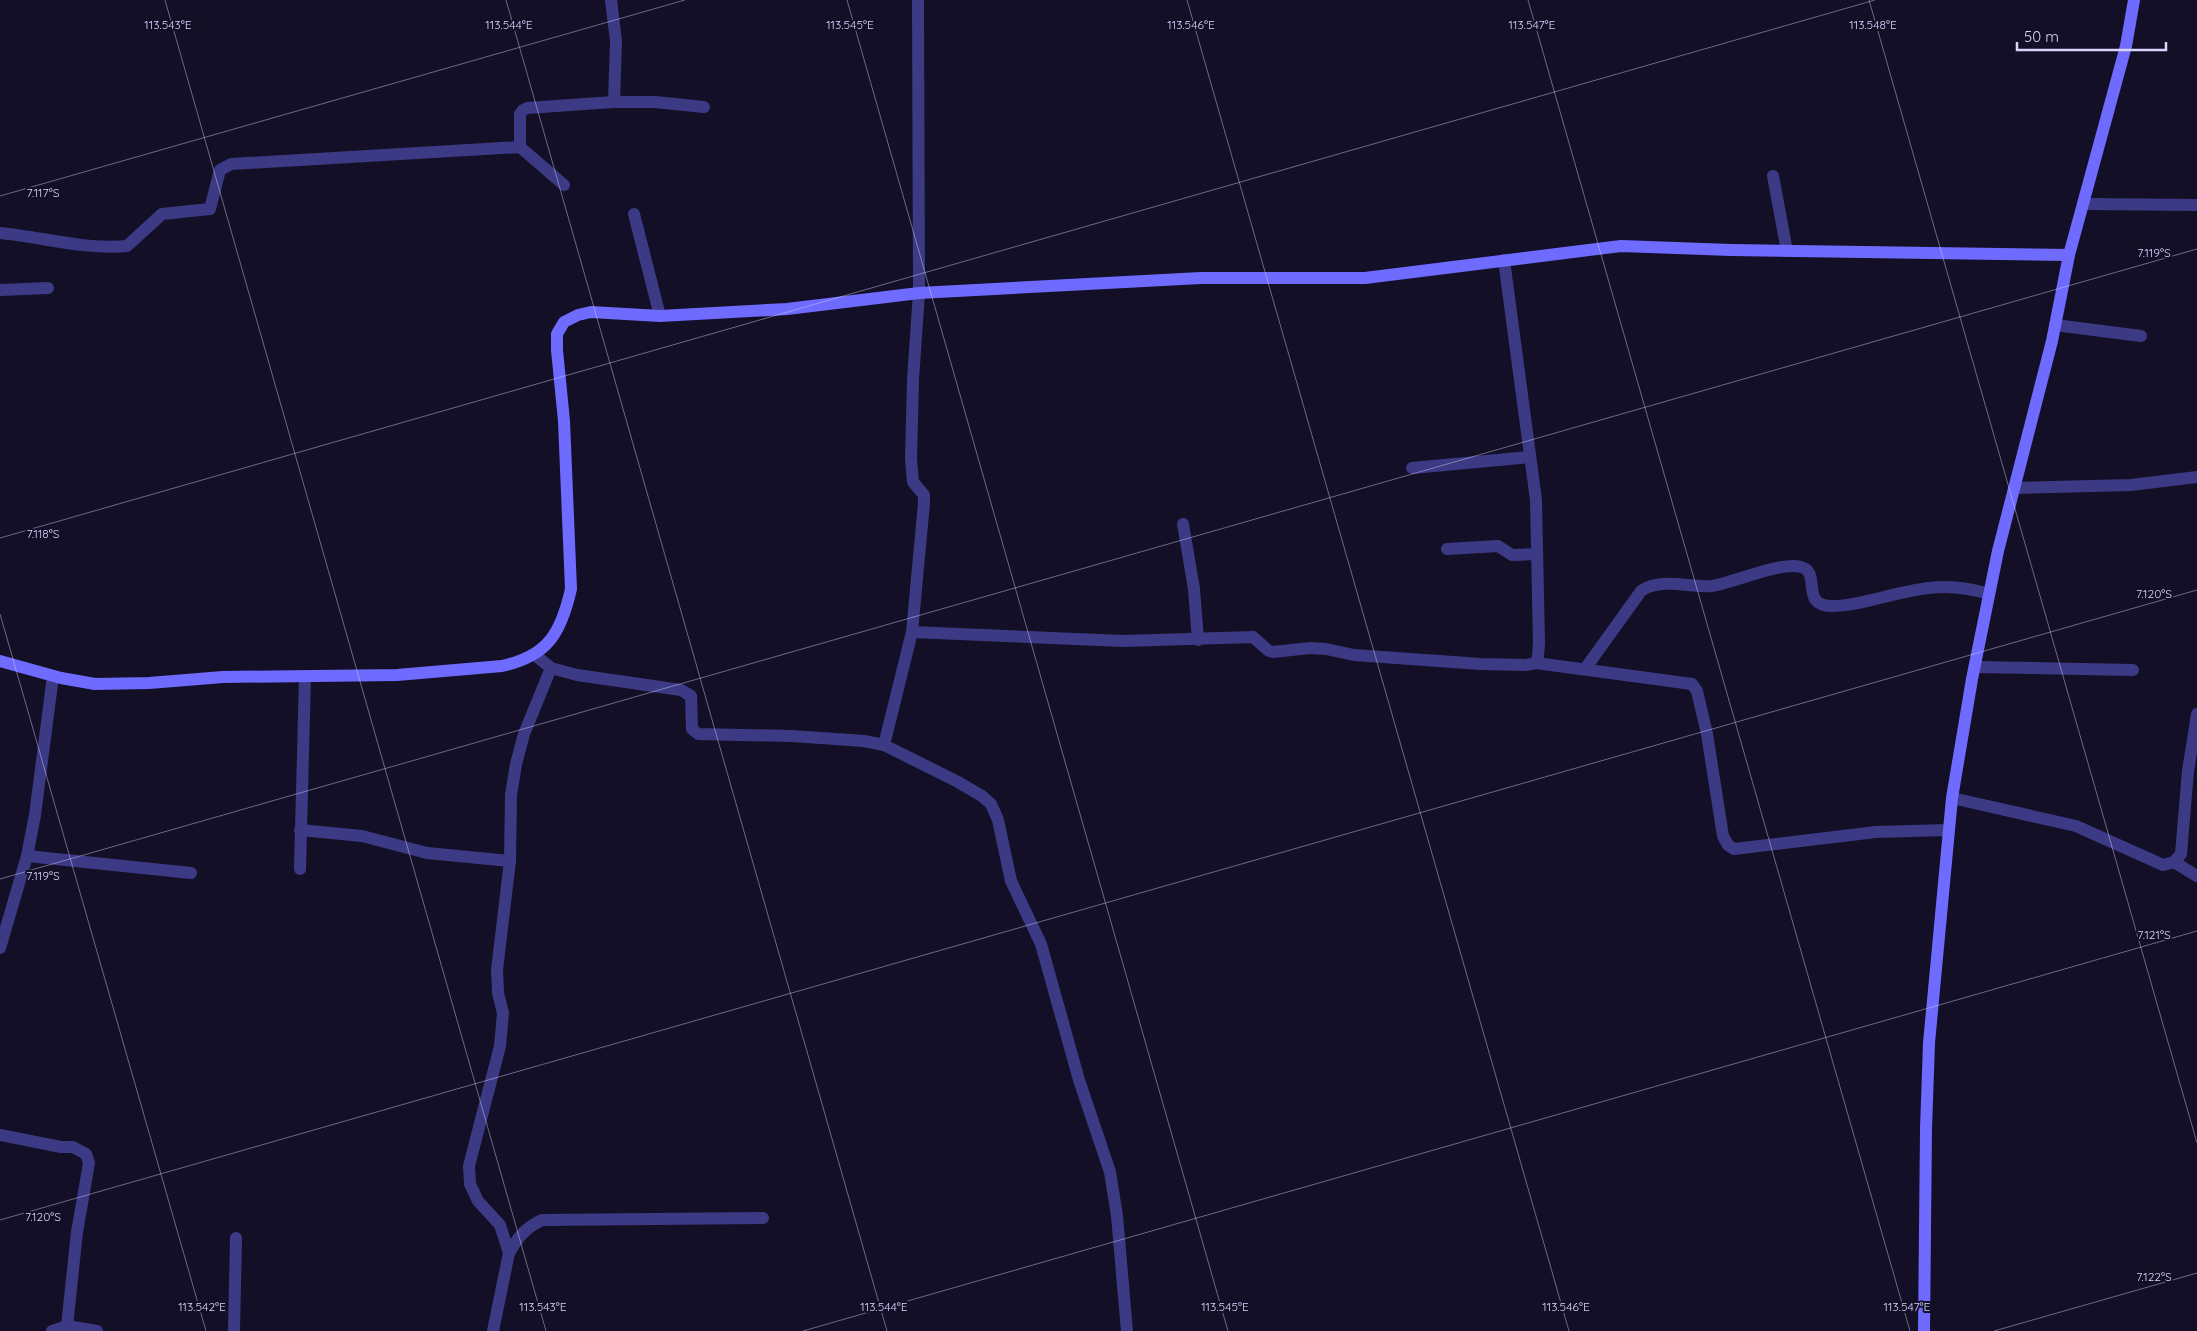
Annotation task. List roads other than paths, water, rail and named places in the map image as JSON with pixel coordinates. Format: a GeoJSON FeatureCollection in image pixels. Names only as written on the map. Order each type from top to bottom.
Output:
{"type":"FeatureCollection","features":[{"type":"Feature","properties":{"kind":"street"},"geometry":{"type":"LineString","coordinates":[[611,0],[616,41],[614,102]]}},
{"type":"Feature","properties":{"kind":"street"},"geometry":{"type":"LineString","coordinates":[[884,744],[912,632],[924,495],[913,482],[911,458],[913,379],[920,293],[918,0]]}},
{"type":"Feature","properties":{"kind":"street"},"geometry":{"type":"LineString","coordinates":[[1924,1331],[1925,1175],[1929,1043],[1952,798],[1989,594],[2055,325],[2069,255],[2126,46],[2134,0]]}},
{"type":"Feature","properties":{"kind":"street"},"geometry":{"type":"LineString","coordinates":[[520,147],[520,121],[523,110],[534,106],[655,102],[704,107]]}},
{"type":"Feature","properties":{"kind":"street"},"geometry":{"type":"LineString","coordinates":[[0,233],[89,246],[127,246],[162,214],[210,209],[220,170],[231,164],[520,147],[564,185]]}},
{"type":"Feature","properties":{"kind":"street"},"geometry":{"type":"LineString","coordinates":[[1773,176],[1787,251]]}},
{"type":"Feature","properties":{"kind":"street"},"geometry":{"type":"LineString","coordinates":[[2084,204],[2197,205]]}},
{"type":"Feature","properties":{"kind":"street"},"geometry":{"type":"LineString","coordinates":[[634,214],[660,316]]}},
{"type":"Feature","properties":{"kind":"street"},"geometry":{"type":"LineString","coordinates":[[0,661],[53,676],[95,684],[149,683],[223,677],[397,676],[502,666],[518,663],[535,655],[555,635],[566,612],[571,589],[564,421],[557,334],[564,322],[578,315],[591,312],[660,316],[787,309],[920,293],[1202,278],[1365,278],[1621,246],[1787,251],[2069,255]]}},
{"type":"Feature","properties":{"kind":"street"},"geometry":{"type":"LineString","coordinates":[[1504,260],[1536,500],[1539,643],[1536,663]]}},
{"type":"Feature","properties":{"kind":"street"},"geometry":{"type":"LineString","coordinates":[[0,290],[48,288]]}},
{"type":"Feature","properties":{"kind":"street"},"geometry":{"type":"LineString","coordinates":[[2055,325],[2141,336]]}},
{"type":"Feature","properties":{"kind":"street"},"geometry":{"type":"LineString","coordinates":[[1412,468],[1530,457]]}},
{"type":"Feature","properties":{"kind":"street"},"geometry":{"type":"LineString","coordinates":[[2015,488],[2131,485],[2197,477]]}},
{"type":"Feature","properties":{"kind":"street"},"geometry":{"type":"LineString","coordinates":[[1183,524],[1194,590],[1198,640]]}},
{"type":"Feature","properties":{"kind":"street"},"geometry":{"type":"LineString","coordinates":[[1447,549],[1498,546],[1512,555],[1536,554]]}},
{"type":"Feature","properties":{"kind":"street"},"geometry":{"type":"LineString","coordinates":[[1585,669],[1641,591],[1652,585],[1713,586],[1738,578],[1794,566],[1805,568],[1809,573],[1815,601],[1820,605],[1848,606],[1936,586],[1960,586],[1989,594]]}},
{"type":"Feature","properties":{"kind":"street"},"geometry":{"type":"LineString","coordinates":[[912,632],[1123,641],[1253,637],[1269,651],[1273,652],[1310,648],[1326,649],[1354,655],[1481,664],[1526,665],[1536,663],[1692,684],[1697,691],[1707,734],[1723,836],[1728,845],[1734,849],[1876,832],[1948,830]]}},
{"type":"Feature","properties":{"kind":"street"},"geometry":{"type":"LineString","coordinates":[[535,655],[551,668],[577,675],[681,690],[691,696],[692,729],[698,734],[792,736],[884,744],[958,782],[982,796],[991,804],[998,820],[1011,881],[1042,944],[1079,1080],[1110,1172],[1117,1216],[1127,1331]]}},
{"type":"Feature","properties":{"kind":"street"},"geometry":{"type":"LineString","coordinates":[[1975,667],[2133,670]]}},
{"type":"Feature","properties":{"kind":"street"},"geometry":{"type":"LineString","coordinates":[[509,1253],[500,1225],[478,1201],[470,1184],[470,1166],[503,1028],[497,970],[510,861],[511,795],[516,764],[524,734],[551,668]]}},
{"type":"Feature","properties":{"kind":"street"},"geometry":{"type":"LineString","coordinates":[[0,948],[28,856],[53,676]]}},
{"type":"Feature","properties":{"kind":"street"},"geometry":{"type":"LineString","coordinates":[[300,869],[305,676]]}},
{"type":"Feature","properties":{"kind":"street"},"geometry":{"type":"LineString","coordinates":[[1952,798],[2076,826],[2163,865],[2174,862],[2181,854],[2188,772],[2197,714]]}},
{"type":"Feature","properties":{"kind":"street"},"geometry":{"type":"LineString","coordinates":[[300,830],[354,834],[427,853],[510,861]]}},
{"type":"Feature","properties":{"kind":"street"},"geometry":{"type":"LineString","coordinates":[[28,856],[191,873]]}},
{"type":"Feature","properties":{"kind":"street"},"geometry":{"type":"LineString","coordinates":[[2174,862],[2197,876]]}},
{"type":"Feature","properties":{"kind":"street"},"geometry":{"type":"LineString","coordinates":[[0,1134],[61,1147],[73,1147],[86,1154],[89,1163],[77,1232],[67,1326]]}},
{"type":"Feature","properties":{"kind":"street"},"geometry":{"type":"LineString","coordinates":[[493,1331],[509,1253],[528,1227],[542,1220],[763,1218]]}},
{"type":"Feature","properties":{"kind":"street"},"geometry":{"type":"LineString","coordinates":[[234,1331],[236,1238]]}},
{"type":"Feature","properties":{"kind":"street"},"geometry":{"type":"LineString","coordinates":[[52,1331],[67,1326],[97,1331]]}}]}
